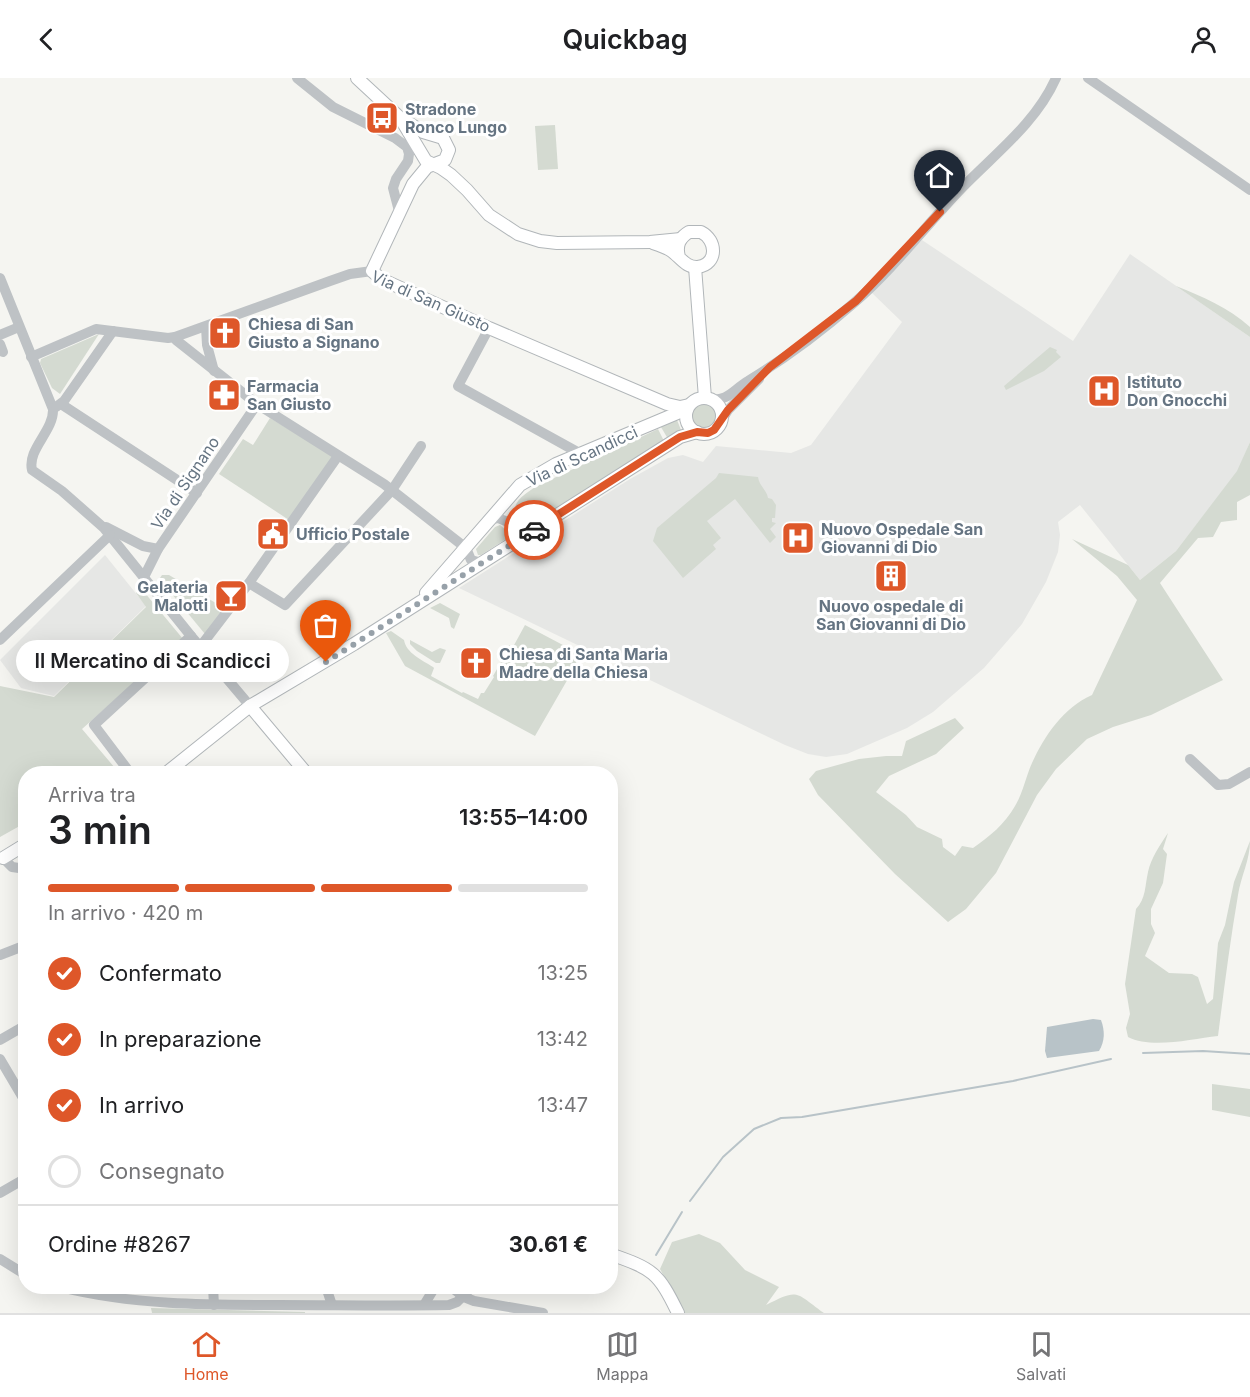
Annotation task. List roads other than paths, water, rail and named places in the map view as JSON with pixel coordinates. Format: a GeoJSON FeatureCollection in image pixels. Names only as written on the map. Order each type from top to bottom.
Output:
{"type":"FeatureCollection","features":[{"type":"Feature","properties":{"kind":"main road"},"geometry":{"type":"LineString","coordinates":[[357,78],[399,117],[423,132],[446,140],[454,167],[467,190]]}},
{"type":"Feature","properties":{"kind":"main road"},"geometry":{"type":"LineString","coordinates":[[399,117],[424,159],[441,168],[467,190],[497,222],[529,238],[557,243],[650,242],[681,238],[695,231],[707,235],[712,242],[713,251],[709,261],[695,267],[685,264],[665,248],[650,242]]}},
{"type":"Feature","properties":{"kind":"main road"},"geometry":{"type":"LineString","coordinates":[[372,271],[412,184],[424,139],[436,135]]}},
{"type":"Feature","properties":{"kind":"main road"},"geometry":{"type":"LineString","coordinates":[[412,184],[425,169],[445,160],[449,150]]}},
{"type":"Feature","properties":{"kind":"main road"},"geometry":{"type":"LineString","coordinates":[[679,257],[678,246],[681,238]]}},
{"type":"Feature","properties":{"kind":"main road"},"geometry":{"type":"LineString","coordinates":[[695,267],[707,398],[719,406],[721,421]]}},
{"type":"Feature","properties":{"kind":"main road","name":"Via di San Giusto"},"geometry":{"type":"LineString","coordinates":[[372,271],[381,279],[489,328],[667,404],[688,407]]}},
{"type":"Feature","properties":{"kind":"main road","name":"Via di Scandicci"},"geometry":{"type":"LineString","coordinates":[[415,605],[520,485],[556,464],[688,407],[697,399],[707,398]]}},
{"type":"Feature","properties":{"kind":"main road"},"geometry":{"type":"LineString","coordinates":[[688,407],[687,423],[697,432]]}},
{"type":"Feature","properties":{"kind":"main road","name":"Via di Scandicci"},"geometry":{"type":"LineString","coordinates":[[182,759],[250,706],[335,656],[680,437],[697,432],[711,432],[721,421]]}},
{"type":"Feature","properties":{"kind":"main road"},"geometry":{"type":"LineString","coordinates":[[250,706],[298,766]]}},
{"type":"Feature","properties":{"kind":"main road"},"geometry":{"type":"LineString","coordinates":[[169,766],[182,759]]}},
{"type":"Feature","properties":{"kind":"main road"},"geometry":{"type":"LineString","coordinates":[[174,766],[182,759]]}},
{"type":"Feature","properties":{"kind":"main road"},"geometry":{"type":"LineString","coordinates":[[1,859],[18,849]]}},
{"type":"Feature","properties":{"kind":"main road"},"geometry":{"type":"LineString","coordinates":[[1,859],[18,854]]}},
{"type":"Feature","properties":{"kind":"main road"},"geometry":{"type":"LineString","coordinates":[[618,1257],[651,1271],[663,1283],[678,1313]]}},
{"type":"Feature","properties":{"kind":"street","name":"Via di Scandicci"},"geometry":{"type":"LineString","coordinates":[[707,398],[716,400],[729,397],[742,384],[770,367],[856,301],[963,186],[1036,113],[1056,78]]}},
{"type":"Feature","properties":{"kind":"street"},"geometry":{"type":"LineString","coordinates":[[1088,78],[1250,190]]}},
{"type":"Feature","properties":{"kind":"street"},"geometry":{"type":"LineString","coordinates":[[301,79],[333,107],[395,138],[407,147],[408,161],[393,184],[393,194],[399,211]]}},
{"type":"Feature","properties":{"kind":"street","name":"Via di San Giusto"},"geometry":{"type":"LineString","coordinates":[[31,357],[90,330],[113,330],[172,337],[206,327],[337,278],[372,271]]}},
{"type":"Feature","properties":{"kind":"street"},"geometry":{"type":"LineString","coordinates":[[0,278],[31,357],[57,406],[197,493]]}},
{"type":"Feature","properties":{"kind":"street"},"geometry":{"type":"LineString","coordinates":[[0,335],[19,327]]}},
{"type":"Feature","properties":{"kind":"street"},"geometry":{"type":"LineString","coordinates":[[206,327],[207,345],[214,371]]}},
{"type":"Feature","properties":{"kind":"street"},"geometry":{"type":"LineString","coordinates":[[489,328],[459,386],[581,454]]}},
{"type":"Feature","properties":{"kind":"street"},"geometry":{"type":"LineString","coordinates":[[113,330],[57,406],[52,421],[34,455],[32,470],[62,491],[110,535],[250,706]]}},
{"type":"Feature","properties":{"kind":"street"},"geometry":{"type":"LineString","coordinates":[[172,337],[257,404],[392,490],[466,548],[471,560],[482,563]]}},
{"type":"Feature","properties":{"kind":"street","name":"Via di Scandicci"},"geometry":{"type":"LineString","coordinates":[[721,421],[728,410],[770,367]]}},
{"type":"Feature","properties":{"kind":"street","name":"Via di Signano"},"geometry":{"type":"LineString","coordinates":[[158,549],[257,404]]}},
{"type":"Feature","properties":{"kind":"street"},"geometry":{"type":"LineString","coordinates":[[249,583],[285,605],[392,490],[421,446]]}},
{"type":"Feature","properties":{"kind":"street"},"geometry":{"type":"LineString","coordinates":[[200,647],[249,583],[338,456]]}},
{"type":"Feature","properties":{"kind":"street"},"geometry":{"type":"LineString","coordinates":[[490,520],[501,519],[511,525],[514,536],[512,544]]}},
{"type":"Feature","properties":{"kind":"street"},"geometry":{"type":"LineString","coordinates":[[99,524],[143,546],[158,549]]}},
{"type":"Feature","properties":{"kind":"street"},"geometry":{"type":"LineString","coordinates":[[0,640],[110,535]]}},
{"type":"Feature","properties":{"kind":"street"},"geometry":{"type":"LineString","coordinates":[[135,566],[158,549]]}},
{"type":"Feature","properties":{"kind":"street"},"geometry":{"type":"LineString","coordinates":[[144,577],[158,549]]}},
{"type":"Feature","properties":{"kind":"street"},"geometry":{"type":"LineString","coordinates":[[125,766],[94,725],[191,636]]}},
{"type":"Feature","properties":{"kind":"street"},"geometry":{"type":"LineString","coordinates":[[1190,759],[1218,785],[1229,784],[1250,772]]}},
{"type":"Feature","properties":{"kind":"street"},"geometry":{"type":"LineString","coordinates":[[1,859],[12,867],[18,868]]}},
{"type":"Feature","properties":{"kind":"street"},"geometry":{"type":"LineString","coordinates":[[0,955],[18,948]]}},
{"type":"Feature","properties":{"kind":"street"},"geometry":{"type":"LineString","coordinates":[[0,1040],[18,1030]]}},
{"type":"Feature","properties":{"kind":"street"},"geometry":{"type":"LineString","coordinates":[[0,1059],[18,1089]]}},
{"type":"Feature","properties":{"kind":"street"},"geometry":{"type":"LineString","coordinates":[[0,1193],[18,1183]]}},
{"type":"Feature","properties":{"kind":"street"},"geometry":{"type":"LineString","coordinates":[[0,1259],[18,1268]]}},
{"type":"Feature","properties":{"kind":"street"},"geometry":{"type":"LineString","coordinates":[[99,1294],[132,1300],[214,1305],[449,1305],[458,1302],[466,1294]]}},
{"type":"Feature","properties":{"kind":"street"},"geometry":{"type":"LineString","coordinates":[[213,1294],[214,1305]]}},
{"type":"Feature","properties":{"kind":"street"},"geometry":{"type":"LineString","coordinates":[[328,1294],[332,1305]]}},
{"type":"Feature","properties":{"kind":"street"},"geometry":{"type":"LineString","coordinates":[[424,1305],[431,1294]]}},
{"type":"Feature","properties":{"kind":"street"},"geometry":{"type":"LineString","coordinates":[[460,1294],[482,1303],[543,1313]]}},
{"type":"Feature","properties":{"kind":"waterway"},"geometry":{"type":"LineString","coordinates":[[1143,1053],[1203,1051],[1250,1054]]}},
{"type":"Feature","properties":{"kind":"waterway"},"geometry":{"type":"LineString","coordinates":[[690,1201],[723,1157],[754,1129],[781,1118],[802,1117],[1013,1081],[1111,1059]]}},
{"type":"Feature","properties":{"kind":"waterway"},"geometry":{"type":"LineString","coordinates":[[656,1255],[682,1212]]}},
{"type":"Feature","properties":{"kind":"place","name":"Stradone Ronco Lungo"},"geometry":{"type":"Point","coordinates":[382,118]}},
{"type":"Feature","properties":{"kind":"place","name":"Chiesa di San Giusto a Signano"},"geometry":{"type":"Point","coordinates":[225,333]}},
{"type":"Feature","properties":{"kind":"place","name":"Istituto Don Gnocchi"},"geometry":{"type":"Point","coordinates":[1104,391]}},
{"type":"Feature","properties":{"kind":"place","name":"Farmacia San Giusto"},"geometry":{"type":"Point","coordinates":[224,395]}},
{"type":"Feature","properties":{"kind":"place","name":"Ufficio Postale"},"geometry":{"type":"Point","coordinates":[273,534]}},
{"type":"Feature","properties":{"kind":"place","name":"Nuovo Ospedale San Giovanni di Dio"},"geometry":{"type":"Point","coordinates":[798,538]}},
{"type":"Feature","properties":{"kind":"place","name":"Nuovo ospedale di San Giovanni di Dio"},"geometry":{"type":"Point","coordinates":[891,576]}},
{"type":"Feature","properties":{"kind":"place","name":"Gelateria Malotti"},"geometry":{"type":"Point","coordinates":[231,596]}},
{"type":"Feature","properties":{"kind":"place","name":"Il Mercatino di Scandicci"},"geometry":{"type":"Point","coordinates":[326,662]}},
{"type":"Feature","properties":{"kind":"place","name":"Chiesa di Santa Maria Madre della Chiesa"},"geometry":{"type":"Point","coordinates":[476,663]}}]}
